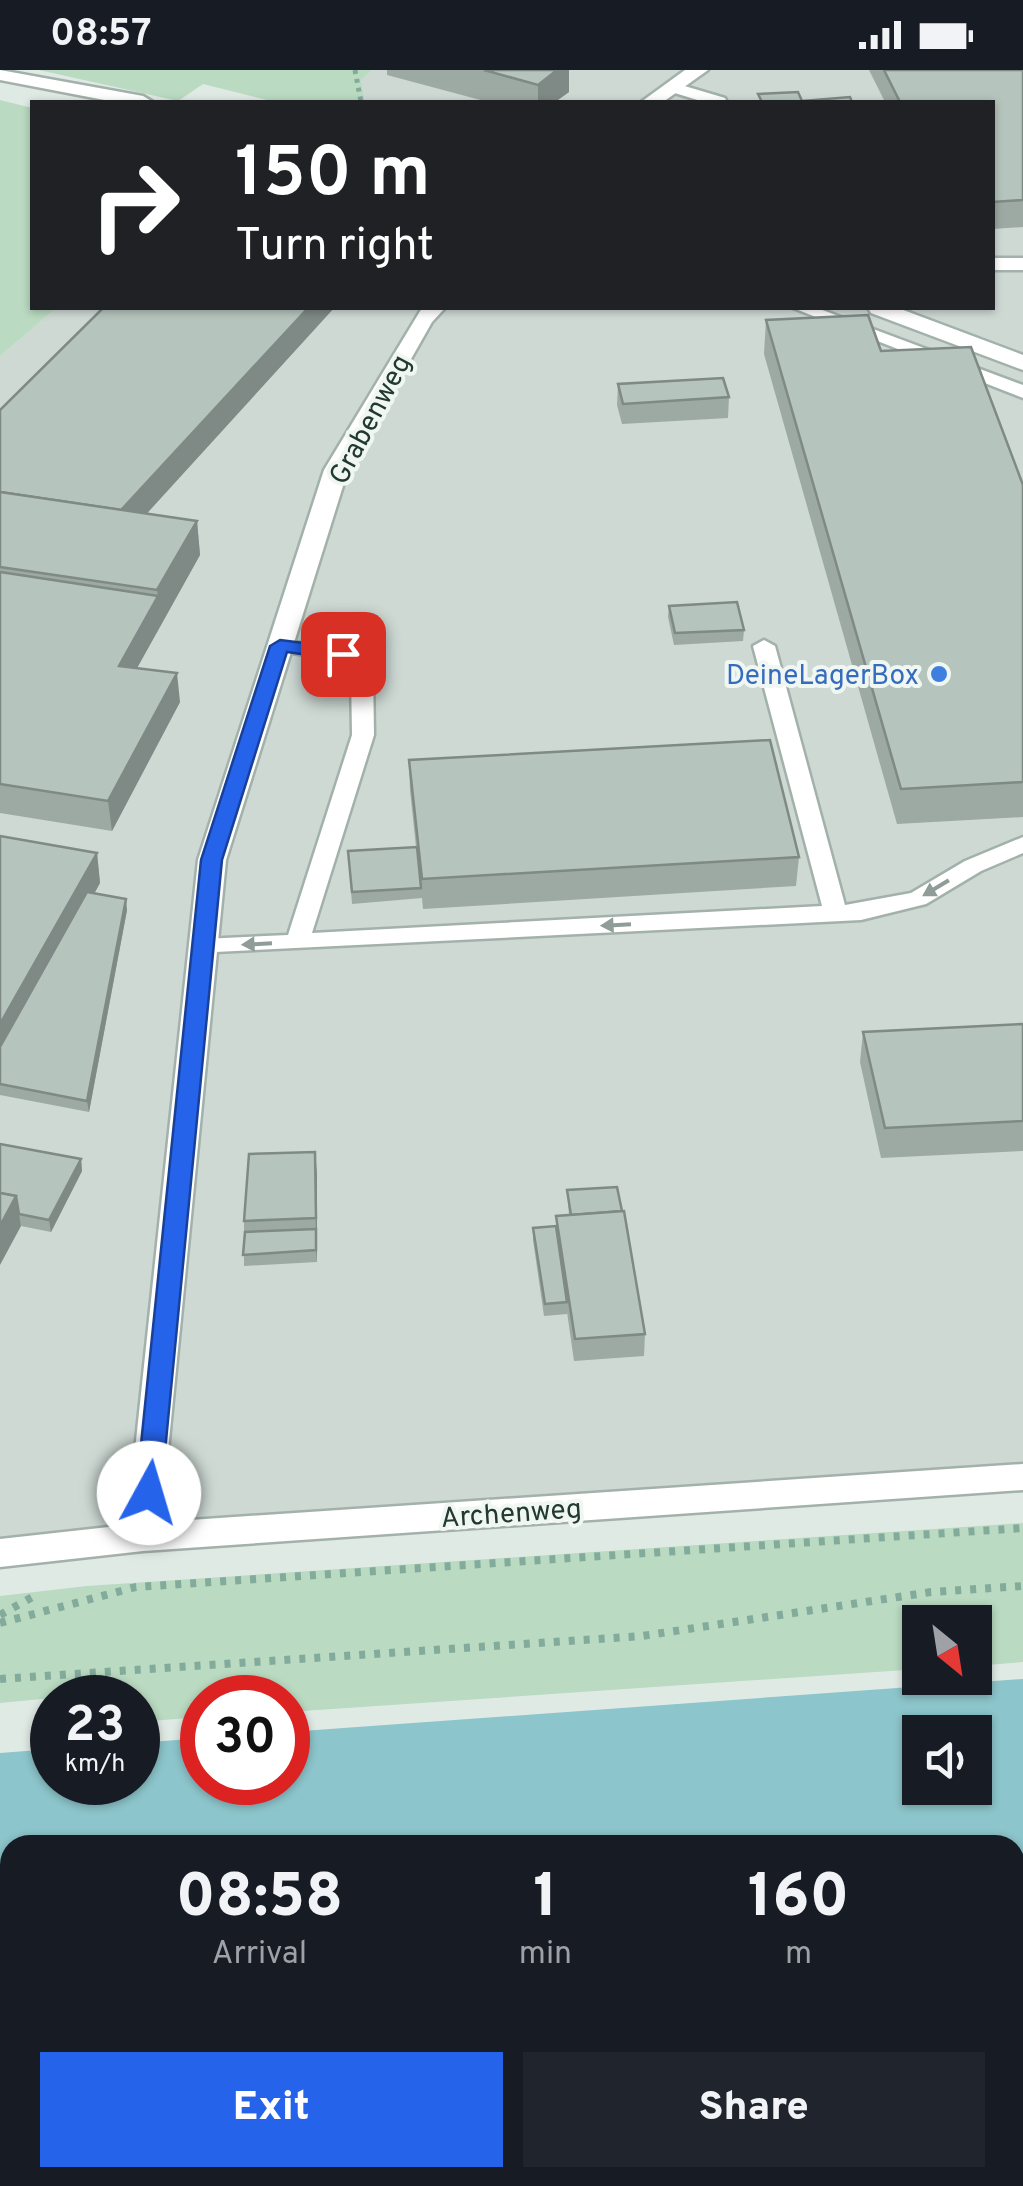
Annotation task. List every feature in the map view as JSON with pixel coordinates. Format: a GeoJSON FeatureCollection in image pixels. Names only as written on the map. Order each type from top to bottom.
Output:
{"type":"FeatureCollection","features":[{"type":"Feature","properties":{"kind":"street"},"geometry":{"type":"LineString","coordinates":[[654,100],[698,70]]}},
{"type":"Feature","properties":{"kind":"street"},"geometry":{"type":"LineString","coordinates":[[0,74],[133,100]]}},
{"type":"Feature","properties":{"kind":"street"},"geometry":{"type":"LineString","coordinates":[[995,264],[1023,264]]}},
{"type":"Feature","properties":{"kind":"street","name":"Grabenweg"},"geometry":{"type":"LineString","coordinates":[[143,1537],[212,860],[336,470],[432,310]]}},
{"type":"Feature","properties":{"kind":"street"},"geometry":{"type":"LineString","coordinates":[[884,310],[1023,363]]}},
{"type":"Feature","properties":{"kind":"street","name":"Archenweg"},"geometry":{"type":"LineString","coordinates":[[0,1553],[143,1537],[1023,1476]]}},
{"type":"Feature","properties":{"kind":"lane"},"geometry":{"type":"LineString","coordinates":[[671,87],[712,100]]}},
{"type":"Feature","properties":{"kind":"lane"},"geometry":{"type":"LineString","coordinates":[[807,310],[1023,392]]}},
{"type":"Feature","properties":{"kind":"lane"},"geometry":{"type":"LineString","coordinates":[[280,646],[343,654],[362,672],[363,735],[298,942]]}},
{"type":"Feature","properties":{"kind":"lane"},"geometry":{"type":"LineString","coordinates":[[764,646],[835,913]]}},
{"type":"Feature","properties":{"kind":"lane"},"geometry":{"type":"LineString","coordinates":[[203,947],[862,912],[918,898],[973,866],[1023,844]]}},
{"type":"Feature","properties":{"kind":"path"},"geometry":{"type":"LineString","coordinates":[[355,70],[361,100]]}},
{"type":"Feature","properties":{"kind":"path"},"geometry":{"type":"LineString","coordinates":[[0,1623],[136,1587],[1023,1528]]}},
{"type":"Feature","properties":{"kind":"path"},"geometry":{"type":"LineString","coordinates":[[0,1678],[642,1636],[931,1592],[1023,1586]]}},
{"type":"Feature","properties":{"kind":"shaded area"},"geometry":{"type":"Polygon","coordinates":[[[372,70],[1023,70],[1023,1477],[0,1553],[0,356],[54,310],[995,310],[995,100],[365,100],[361,80],[372,70]]]}},
{"type":"Feature","properties":{"kind":"green space"},"geometry":{"type":"Polygon","coordinates":[[[39,70],[372,70],[361,80],[365,100],[267,100],[203,84],[174,100],[39,70]]]}},
{"type":"Feature","properties":{"kind":"green space"},"geometry":{"type":"Polygon","coordinates":[[[0,100],[30,108],[30,310],[54,310],[0,356],[0,100]]]}},
{"type":"Feature","properties":{"kind":"green space"},"geometry":{"type":"Polygon","coordinates":[[[1023,1523],[1023,1662],[992,1665],[992,1605],[902,1605],[902,1670],[310,1711],[310,1675],[180,1675],[180,1719],[160,1720],[160,1675],[30,1675],[30,1700],[0,1703],[0,1596],[87,1586],[1023,1523]]]}},
{"type":"Feature","properties":{"kind":"water"},"geometry":{"type":"Polygon","coordinates":[[[1023,1679],[1023,1835],[0,1835],[0,1753],[30,1751],[30,1805],[160,1805],[160,1741],[180,1740],[180,1805],[310,1805],[310,1730],[902,1688],[902,1695],[992,1695],[992,1681],[1023,1679]]]}},
{"type":"Feature","properties":{"kind":"building"},"geometry":{"type":"Polygon","coordinates":[[[484,70],[557,70],[538,85],[484,70]]]}},
{"type":"Feature","properties":{"kind":"building"},"geometry":{"type":"Polygon","coordinates":[[[884,70],[1023,70],[1023,200],[995,202],[995,100],[899,100],[884,70]]]}},
{"type":"Feature","properties":{"kind":"building"},"geometry":{"type":"Polygon","coordinates":[[[798,92],[802,100],[761,100],[758,94],[798,92]]]}},
{"type":"Feature","properties":{"kind":"building"},"geometry":{"type":"Polygon","coordinates":[[[101,310],[306,310],[121,510],[0,492],[0,410],[101,310]]]}},
{"type":"Feature","properties":{"kind":"building","name":"DeineLagerBox"},"geometry":{"type":"Polygon","coordinates":[[[868,315],[881,351],[971,347],[1023,485],[1023,782],[901,789],[766,320],[868,315]]]}},
{"type":"Feature","properties":{"kind":"building"},"geometry":{"type":"Polygon","coordinates":[[[723,378],[729,397],[623,404],[618,384],[723,378]]]}},
{"type":"Feature","properties":{"kind":"building"},"geometry":{"type":"Polygon","coordinates":[[[0,492],[197,521],[157,590],[0,567],[0,492]]]}},
{"type":"Feature","properties":{"kind":"building"},"geometry":{"type":"Polygon","coordinates":[[[0,572],[158,596],[119,666],[177,673],[108,801],[0,784],[0,572]]]}},
{"type":"Feature","properties":{"kind":"building"},"geometry":{"type":"Polygon","coordinates":[[[737,602],[744,630],[675,633],[669,606],[737,602]]]}},
{"type":"Feature","properties":{"kind":"building"},"geometry":{"type":"Polygon","coordinates":[[[770,740],[799,857],[422,879],[409,760],[770,740]]]}},
{"type":"Feature","properties":{"kind":"building"},"geometry":{"type":"Polygon","coordinates":[[[0,836],[97,853],[0,1024],[0,836]]]}},
{"type":"Feature","properties":{"kind":"building"},"geometry":{"type":"Polygon","coordinates":[[[417,847],[421,888],[352,892],[348,851],[417,847]]]}},
{"type":"Feature","properties":{"kind":"building"},"geometry":{"type":"Polygon","coordinates":[[[87,892],[126,899],[87,1101],[0,1084],[0,1047],[87,892]]]}},
{"type":"Feature","properties":{"kind":"building"},"geometry":{"type":"Polygon","coordinates":[[[1023,1024],[1023,1121],[885,1128],[863,1032],[1023,1024]]]}},
{"type":"Feature","properties":{"kind":"building"},"geometry":{"type":"Polygon","coordinates":[[[0,1144],[81,1159],[49,1220],[19,1214],[16,1196],[0,1193],[0,1144]]]}},
{"type":"Feature","properties":{"kind":"building"},"geometry":{"type":"Polygon","coordinates":[[[315,1152],[316,1218],[244,1221],[249,1154],[315,1152]]]}},
{"type":"Feature","properties":{"kind":"building"},"geometry":{"type":"Polygon","coordinates":[[[617,1187],[622,1211],[571,1215],[567,1190],[617,1187]]]}},
{"type":"Feature","properties":{"kind":"building"},"geometry":{"type":"Polygon","coordinates":[[[0,1193],[16,1196],[0,1226],[0,1193]]]}},
{"type":"Feature","properties":{"kind":"building"},"geometry":{"type":"Polygon","coordinates":[[[624,1211],[645,1334],[575,1339],[556,1216],[624,1211]]]}},
{"type":"Feature","properties":{"kind":"building"},"geometry":{"type":"Polygon","coordinates":[[[556,1226],[567,1302],[545,1304],[533,1228],[556,1226]]]}},
{"type":"Feature","properties":{"kind":"building"},"geometry":{"type":"Polygon","coordinates":[[[316,1229],[316,1250],[243,1255],[245,1232],[316,1229]]]}},
{"type":"Feature","properties":{"kind":"place","name":"DeineLagerBox"},"geometry":{"type":"Point","coordinates":[939,674]}},
{"type":"Feature","properties":{"kind":"route"},"geometry":{"type":"LineString","coordinates":[[149,1493],[212,860],[280,646],[343,654]]}}]}
